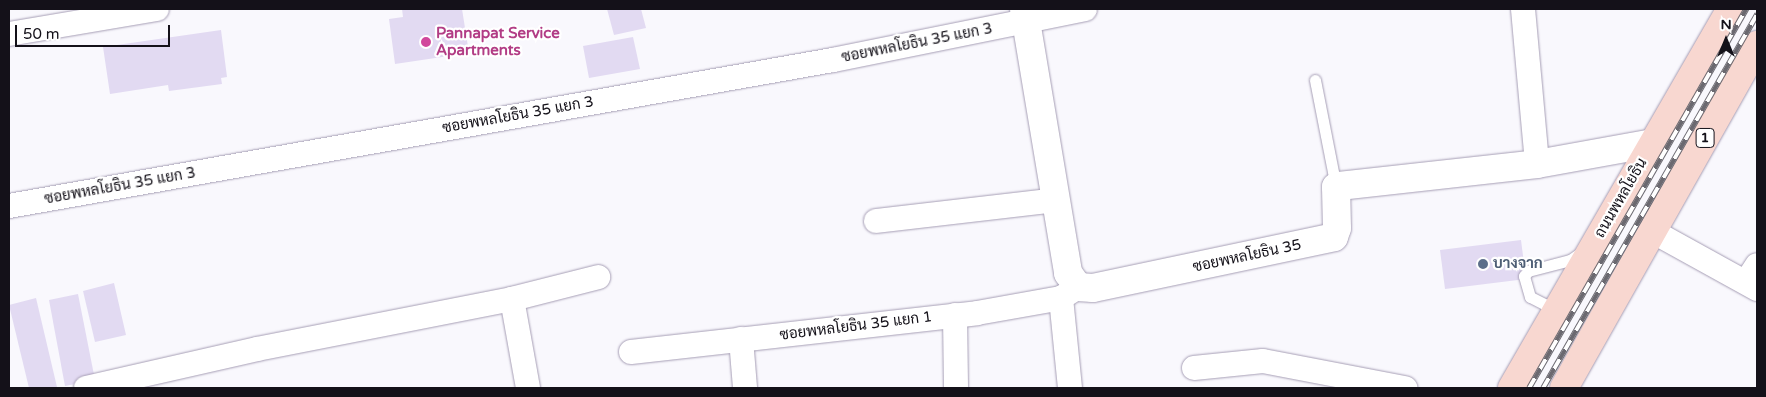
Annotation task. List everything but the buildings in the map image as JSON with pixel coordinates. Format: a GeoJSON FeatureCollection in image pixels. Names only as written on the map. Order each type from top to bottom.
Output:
{"type":"FeatureCollection","features":[{"type":"Feature","properties":{"kind":"main road","name":"ถนนพหลโยธิน"},"geometry":{"type":"LineString","coordinates":[[1512,388],[1731,9]]}},
{"type":"Feature","properties":{"kind":"main road","name":"1"},"geometry":{"type":"LineString","coordinates":[[1564,388],[1757,45]]}},
{"type":"Feature","properties":{"kind":"street"},"geometry":{"type":"LineString","coordinates":[[9,34],[157,9]]}},
{"type":"Feature","properties":{"kind":"street","name":"ซอยพหลโยธิน 35 แยก 3"},"geometry":{"type":"LineString","coordinates":[[9,206],[824,62],[1026,15],[1085,9]]}},
{"type":"Feature","properties":{"kind":"street"},"geometry":{"type":"LineString","coordinates":[[1523,9],[1537,164]]}},
{"type":"Feature","properties":{"kind":"street"},"geometry":{"type":"LineString","coordinates":[[1026,15],[1068,273],[1070,388]]}},
{"type":"Feature","properties":{"kind":"street"},"geometry":{"type":"LineString","coordinates":[[1336,187],[1537,164],[1653,143]]}},
{"type":"Feature","properties":{"kind":"street","name":"ซอยพหลโยธิน 35"},"geometry":{"type":"LineString","coordinates":[[1069,292],[1334,237],[1337,228],[1336,187]]}},
{"type":"Feature","properties":{"kind":"street"},"geometry":{"type":"LineString","coordinates":[[876,222],[1057,200]]}},
{"type":"Feature","properties":{"kind":"street"},"geometry":{"type":"LineString","coordinates":[[1652,231],[1754,279]]}},
{"type":"Feature","properties":{"kind":"street"},"geometry":{"type":"LineString","coordinates":[[86,388],[257,349],[512,299],[598,277]]}},
{"type":"Feature","properties":{"kind":"street","name":"ซอยพหลโยธิน 35 แยก 1"},"geometry":{"type":"LineString","coordinates":[[631,352],[954,315],[1069,292]]}},
{"type":"Feature","properties":{"kind":"street"},"geometry":{"type":"LineString","coordinates":[[512,299],[528,388]]}},
{"type":"Feature","properties":{"kind":"street"},"geometry":{"type":"LineString","coordinates":[[954,315],[956,388]]}},
{"type":"Feature","properties":{"kind":"street"},"geometry":{"type":"LineString","coordinates":[[741,339],[745,388]]}},
{"type":"Feature","properties":{"kind":"street"},"geometry":{"type":"LineString","coordinates":[[1194,368],[1263,361],[1405,388]]}},
{"type":"Feature","properties":{"kind":"lane"},"geometry":{"type":"LineString","coordinates":[[1316,80],[1336,187]]}},
{"type":"Feature","properties":{"kind":"lane"},"geometry":{"type":"LineString","coordinates":[[1556,310],[1530,297],[1524,276],[1528,271],[1570,260],[1582,252],[1610,216]]}},
{"type":"Feature","properties":{"kind":"railway"},"geometry":{"type":"LineString","coordinates":[[1529,388],[1746,9]]}},
{"type":"Feature","properties":{"kind":"railway"},"geometry":{"type":"LineString","coordinates":[[1543,388],[1757,14]]}},
{"type":"Feature","properties":{"kind":"place","name":"Pannapat Service Apartments"},"geometry":{"type":"Point","coordinates":[426,42]}},
{"type":"Feature","properties":{"kind":"place","name":"บางจาก"},"geometry":{"type":"Point","coordinates":[1483,264]}}]}
